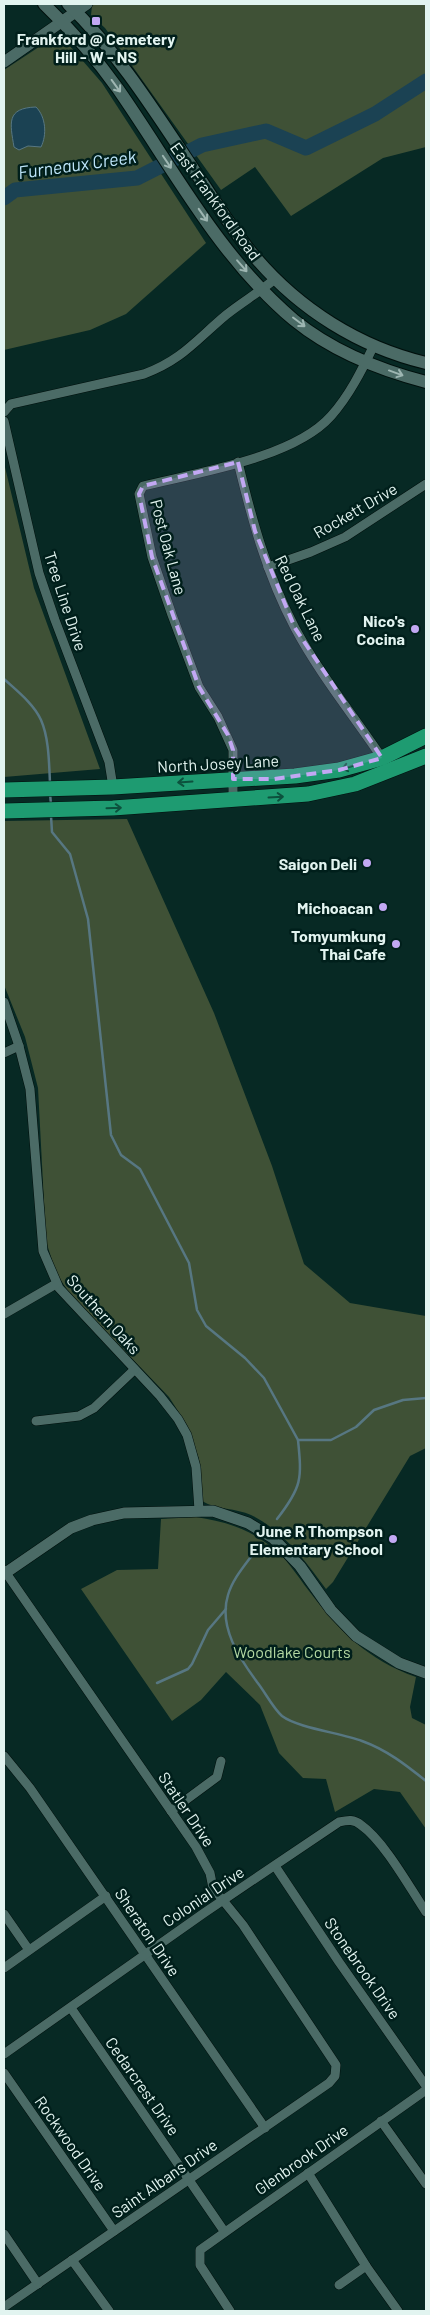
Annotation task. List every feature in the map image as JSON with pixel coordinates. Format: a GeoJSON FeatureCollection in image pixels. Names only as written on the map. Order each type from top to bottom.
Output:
{"type":"FeatureCollection","features":[{"type":"Feature","properties":{"kind":"main road","name":"East Frankford Road"},"geometry":{"type":"LineString","coordinates":[[44,4],[86,47],[112,81],[222,242],[263,289],[294,320],[316,335],[366,362],[399,375],[426,382]]}},
{"type":"Feature","properties":{"kind":"main road","name":"East Frankford Road"},"geometry":{"type":"LineString","coordinates":[[72,8],[115,55],[255,257],[314,312],[338,329],[374,345],[426,363]]}},
{"type":"Feature","properties":{"kind":"main road","name":"North Josey Lane"},"geometry":{"type":"LineString","coordinates":[[4,790],[113,787],[295,776],[339,770],[382,758],[426,736]]}},
{"type":"Feature","properties":{"kind":"main road"},"geometry":{"type":"LineString","coordinates":[[4,811],[113,808],[308,794],[355,784],[426,756]]}},
{"type":"Feature","properties":{"kind":"street"},"geometry":{"type":"LineString","coordinates":[[4,62],[62,21],[72,8],[88,4]]}},
{"type":"Feature","properties":{"kind":"street"},"geometry":{"type":"LineString","coordinates":[[4,412],[11,404],[144,374],[164,366],[176,360],[227,314],[276,278]]}},
{"type":"Feature","properties":{"kind":"street","name":"Post Oak Lane"},"geometry":{"type":"LineString","coordinates":[[233,799],[233,750],[218,717],[199,687],[172,615],[152,557],[139,494],[143,486],[238,462],[282,448],[300,440],[321,425],[344,400],[374,345]]}},
{"type":"Feature","properties":{"kind":"street","name":"Tree Line Drive"},"geometry":{"type":"LineString","coordinates":[[4,421],[39,573],[54,620],[106,754],[111,770],[113,787]]}},
{"type":"Feature","properties":{"kind":"street","name":"Red Oak Lane"},"geometry":{"type":"LineString","coordinates":[[238,462],[255,531],[268,568],[304,642],[382,758]]}},
{"type":"Feature","properties":{"kind":"street","name":"Rockett Drive"},"geometry":{"type":"LineString","coordinates":[[268,568],[345,537],[426,484]]}},
{"type":"Feature","properties":{"kind":"street","name":"Southern Oaks"},"geometry":{"type":"LineString","coordinates":[[4,1002],[19,1046],[30,1088],[42,1251],[56,1284],[171,1410],[187,1435],[196,1467],[199,1510]]}},
{"type":"Feature","properties":{"kind":"street"},"geometry":{"type":"LineString","coordinates":[[4,1053],[19,1046]]}},
{"type":"Feature","properties":{"kind":"street"},"geometry":{"type":"LineString","coordinates":[[4,1314],[56,1284]]}},
{"type":"Feature","properties":{"kind":"street"},"geometry":{"type":"LineString","coordinates":[[36,1421],[79,1416],[94,1408],[134,1370]]}},
{"type":"Feature","properties":{"kind":"street"},"geometry":{"type":"LineString","coordinates":[[4,1572],[71,1528],[92,1520],[124,1513],[213,1511],[234,1518],[273,1538],[295,1560],[335,1614],[356,1636],[398,1663],[426,1674]]}},
{"type":"Feature","properties":{"kind":"street","name":"Statler Drive"},"geometry":{"type":"LineString","coordinates":[[4,1572],[196,1847],[210,1873],[213,1888],[243,1925],[331,2056],[336,2070]]}},
{"type":"Feature","properties":{"kind":"street","name":"Sheraton Drive"},"geometry":{"type":"LineString","coordinates":[[4,1756],[30,1788],[106,1896],[265,2128]]}},
{"type":"Feature","properties":{"kind":"street"},"geometry":{"type":"LineString","coordinates":[[171,1811],[217,1778],[221,1761]]}},
{"type":"Feature","properties":{"kind":"street","name":"Colonial Drive"},"geometry":{"type":"LineString","coordinates":[[4,2054],[222,1901],[339,1822],[348,1819],[361,1825],[375,1838],[426,1912]]}},
{"type":"Feature","properties":{"kind":"street","name":"Stonebrook Drive"},"geometry":{"type":"LineString","coordinates":[[275,1866],[426,2088]]}},
{"type":"Feature","properties":{"kind":"street"},"geometry":{"type":"LineString","coordinates":[[4,1968],[106,1896]]}},
{"type":"Feature","properties":{"kind":"street"},"geometry":{"type":"LineString","coordinates":[[4,1914],[29,1950]]}},
{"type":"Feature","properties":{"kind":"street","name":"Cedarcrest Drive"},"geometry":{"type":"LineString","coordinates":[[71,2008],[224,2231]]}},
{"type":"Feature","properties":{"kind":"street","name":"Saint Albans Drive"},"geometry":{"type":"LineString","coordinates":[[4,2308],[189,2178],[329,2083],[335,2076],[336,2070]]}},
{"type":"Feature","properties":{"kind":"street","name":"Rockwood Drive"},"geometry":{"type":"LineString","coordinates":[[4,2073],[114,2231]]}},
{"type":"Feature","properties":{"kind":"street","name":"Glenbrook Drive"},"geometry":{"type":"LineString","coordinates":[[230,2311],[200,2265],[200,2250],[426,2088]]}},
{"type":"Feature","properties":{"kind":"street"},"geometry":{"type":"LineString","coordinates":[[382,2121],[426,2184]]}},
{"type":"Feature","properties":{"kind":"street"},"geometry":{"type":"LineString","coordinates":[[308,2173],[366,2266],[398,2311]]}},
{"type":"Feature","properties":{"kind":"street"},"geometry":{"type":"LineString","coordinates":[[4,2234],[38,2284]]}},
{"type":"Feature","properties":{"kind":"street"},"geometry":{"type":"LineString","coordinates":[[72,2260],[109,2311]]}},
{"type":"Feature","properties":{"kind":"street"},"geometry":{"type":"LineString","coordinates":[[339,2285],[366,2266]]}},
{"type":"Feature","properties":{"kind":"highlighted area"},"geometry":{"type":"Polygon","coordinates":[[[238,462],[255,531],[295,628],[382,758],[339,770],[274,779],[233,779],[233,750],[228,735],[199,687],[152,557],[139,494],[143,486],[238,462]]]}},
{"type":"Feature","properties":{"kind":"green space"},"geometry":{"type":"Polygon","coordinates":[[[95,4],[426,4],[426,147],[383,158],[291,216],[255,167],[221,190],[105,28],[91,15],[92,6],[95,4]]]}},
{"type":"Feature","properties":{"kind":"green space"},"geometry":{"type":"Polygon","coordinates":[[[54,37],[69,45],[102,83],[206,243],[126,314],[90,330],[4,350],[4,70],[54,37]]]}},
{"type":"Feature","properties":{"kind":"green space"},"geometry":{"type":"Polygon","coordinates":[[[4,463],[34,588],[100,769],[4,777],[4,463]]]}},
{"type":"Feature","properties":{"kind":"green space"},"geometry":{"type":"Polygon","coordinates":[[[127,819],[214,1013],[272,1166],[304,1264],[350,1303],[426,1316],[426,1448],[410,1456],[333,1582],[326,1589],[293,1548],[274,1529],[251,1515],[214,1506],[202,1501],[199,1459],[187,1425],[169,1397],[70,1294],[56,1273],[46,1241],[38,1088],[25,1037],[4,985],[4,821],[127,819]]]}},
{"type":"Feature","properties":{"kind":"green space","name":"Woodlake Courts"},"geometry":{"type":"Polygon","coordinates":[[[196,1517],[234,1526],[261,1539],[286,1560],[320,1605],[356,1643],[383,1662],[416,1677],[410,1707],[412,1718],[426,1725],[426,1829],[400,1792],[374,1789],[335,1812],[326,1779],[303,1778],[279,1753],[260,1705],[226,1672],[201,1700],[172,1721],[81,1589],[117,1570],[158,1569],[161,1519],[196,1517]]]}},
{"type":"Feature","properties":{"kind":"water"},"geometry":{"type":"Polygon","coordinates":[[[36,107],[44,121],[45,132],[43,142],[41,147],[28,146],[19,150],[14,147],[12,118],[19,110],[36,107]]]}},
{"type":"Feature","properties":{"kind":"waterway","name":"Furneaux Creek"},"geometry":{"type":"LineString","coordinates":[[4,198],[15,190],[137,178],[202,145],[266,131],[306,148],[375,114],[426,81]]}},
{"type":"Feature","properties":{"kind":"waterway"},"geometry":{"type":"LineString","coordinates":[[4,679],[29,703],[41,720],[47,743],[50,783]]}},
{"type":"Feature","properties":{"kind":"waterway"},"geometry":{"type":"LineString","coordinates":[[50,793],[51,805]]}},
{"type":"Feature","properties":{"kind":"waterway"},"geometry":{"type":"LineString","coordinates":[[51,816],[52,832],[70,854],[88,919],[111,1135],[121,1155],[140,1169],[189,1263],[197,1310],[206,1326],[245,1358],[264,1378],[298,1440],[331,1440],[356,1427],[374,1410],[403,1400],[426,1398]]}},
{"type":"Feature","properties":{"kind":"waterway"},"geometry":{"type":"LineString","coordinates":[[277,1519],[296,1490],[300,1474],[298,1440]]}},
{"type":"Feature","properties":{"kind":"waterway"},"geometry":{"type":"LineString","coordinates":[[256,1550],[240,1571],[230,1589],[226,1607],[226,1619],[232,1642],[250,1673],[275,1709],[282,1716],[298,1724],[353,1738],[380,1749],[396,1758],[426,1781]]}},
{"type":"Feature","properties":{"kind":"waterway"},"geometry":{"type":"LineString","coordinates":[[157,1683],[188,1669],[208,1630],[226,1609]]}},
{"type":"Feature","properties":{"kind":"place","name":"Frankford @ Cemetery Hill - W - NS"},"geometry":{"type":"Point","coordinates":[96,21]}},
{"type":"Feature","properties":{"kind":"place","name":"Nico's Cocina"},"geometry":{"type":"Point","coordinates":[415,629]}},
{"type":"Feature","properties":{"kind":"place","name":"Saigon Deli"},"geometry":{"type":"Point","coordinates":[367,863]}},
{"type":"Feature","properties":{"kind":"place","name":"Michoacan"},"geometry":{"type":"Point","coordinates":[383,907]}},
{"type":"Feature","properties":{"kind":"place","name":"Tomyumkung Thai Cafe"},"geometry":{"type":"Point","coordinates":[396,944]}},
{"type":"Feature","properties":{"kind":"place","name":"June R Thompson Elementary School"},"geometry":{"type":"Point","coordinates":[393,1539]}}]}
